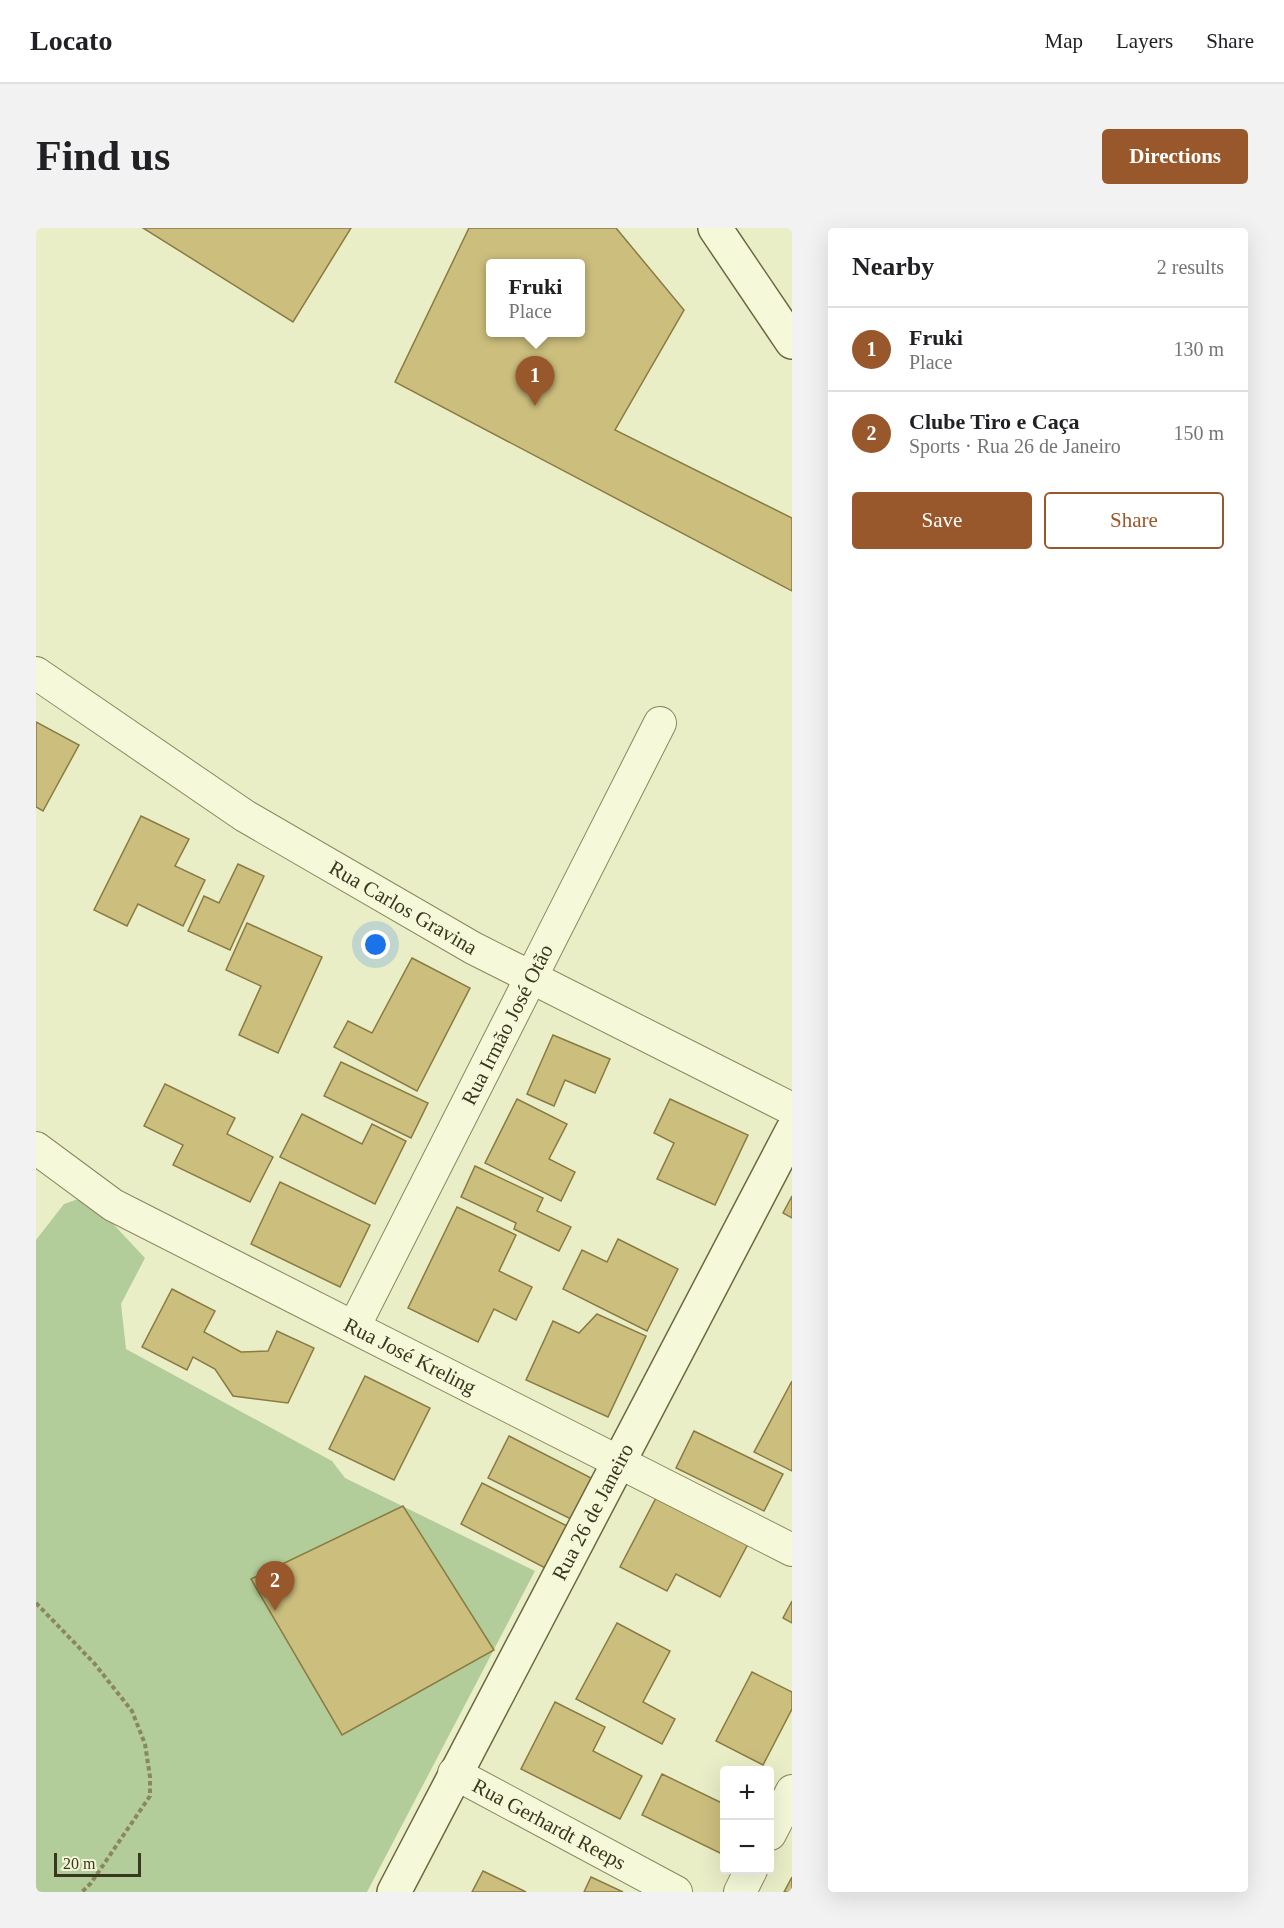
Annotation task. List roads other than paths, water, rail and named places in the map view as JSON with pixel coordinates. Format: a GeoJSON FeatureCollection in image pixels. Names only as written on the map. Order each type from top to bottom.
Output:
{"type":"FeatureCollection","features":[{"type":"Feature","properties":{"kind":"street"},"geometry":{"type":"LineString","coordinates":[[715,228],[792,342]]}},
{"type":"Feature","properties":{"kind":"street","name":"Rua Carlos Gravina"},"geometry":{"type":"LineString","coordinates":[[36,673],[245,816],[473,948],[792,1109]]}},
{"type":"Feature","properties":{"kind":"street","name":"Rua Irmão José Otão"},"geometry":{"type":"LineString","coordinates":[[354,1327],[660,723]]}},
{"type":"Feature","properties":{"kind":"street","name":"Rua 26 de Janeiro"},"geometry":{"type":"LineString","coordinates":[[394,1892],[454,1773],[792,1131]]}},
{"type":"Feature","properties":{"kind":"street","name":"Rua José Kreling"},"geometry":{"type":"LineString","coordinates":[[36,1148],[113,1205],[792,1550]]}},
{"type":"Feature","properties":{"kind":"street","name":"Rua Gerhardt Reeps"},"geometry":{"type":"LineString","coordinates":[[454,1773],[676,1892]]}},
{"type":"Feature","properties":{"kind":"street"},"geometry":{"type":"LineString","coordinates":[[774,1826],[792,1791]]}},
{"type":"Feature","properties":{"kind":"street"},"geometry":{"type":"LineString","coordinates":[[740,1892],[749,1874]]}},
{"type":"Feature","properties":{"kind":"place","name":"Fruki"},"geometry":{"type":"Point","coordinates":[535,406]}},
{"type":"Feature","properties":{"kind":"place","name":"Clube Tiro e Caça"},"geometry":{"type":"Point","coordinates":[275,1611]}}]}
